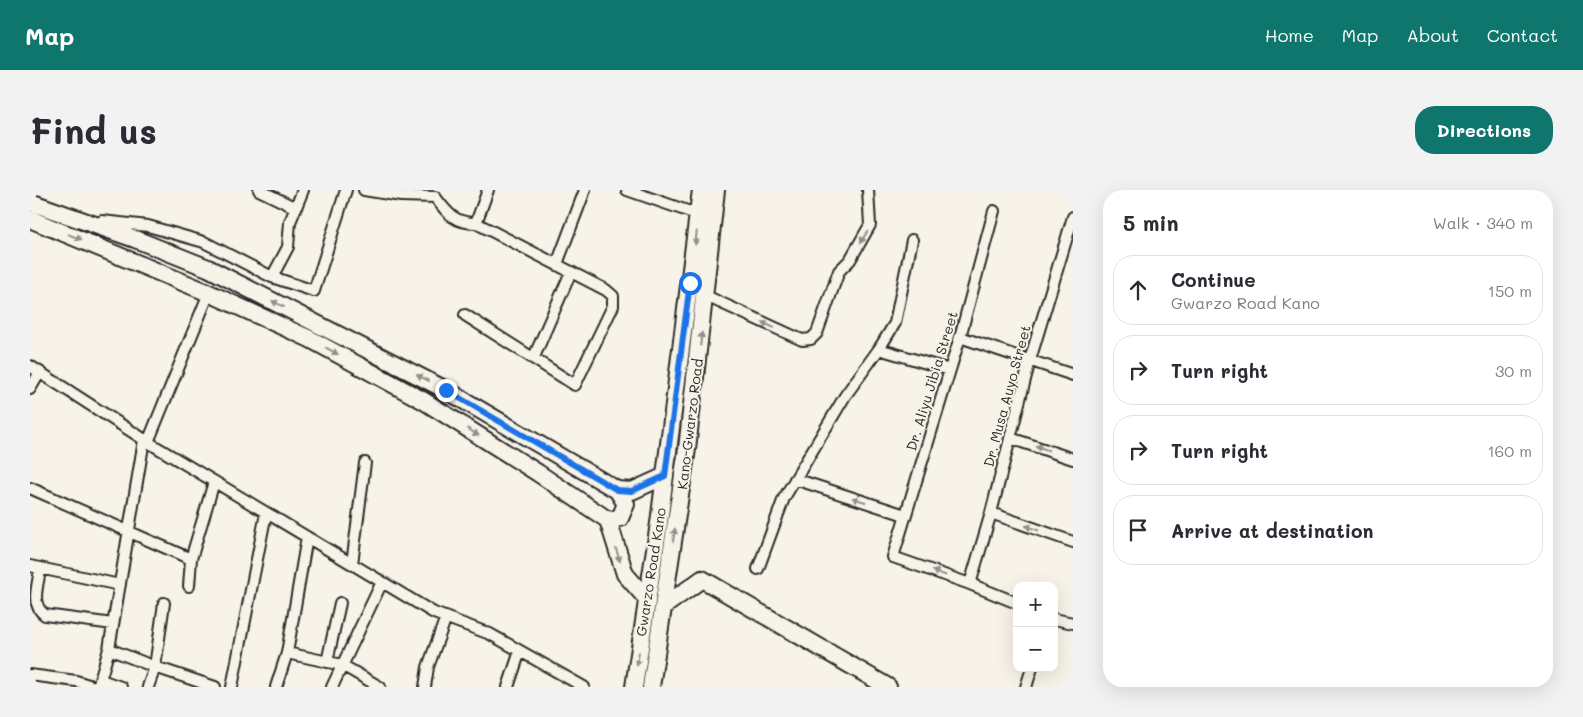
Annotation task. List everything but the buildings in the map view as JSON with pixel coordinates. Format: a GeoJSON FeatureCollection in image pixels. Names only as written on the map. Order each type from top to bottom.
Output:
{"type":"FeatureCollection","features":[{"type":"Feature","properties":{"kind":"main road","name":"Gwarzo Road Kano"},"geometry":{"type":"LineString","coordinates":[[634,687],[665,476],[701,190]]}},
{"type":"Feature","properties":{"kind":"main road","name":"Kano-Gwarzo Road"},"geometry":{"type":"LineString","coordinates":[[651,687],[688,449],[716,190]]}},
{"type":"Feature","properties":{"kind":"main road"},"geometry":{"type":"LineString","coordinates":[[30,202],[136,239],[208,268],[446,390],[617,490],[632,491],[665,476]]}},
{"type":"Feature","properties":{"kind":"main road"},"geometry":{"type":"LineString","coordinates":[[30,219],[209,293],[310,339],[424,401],[538,472],[608,520],[625,574],[646,598]]}},
{"type":"Feature","properties":{"kind":"main road"},"geometry":{"type":"LineString","coordinates":[[608,520],[620,518],[626,504],[617,490]]}},
{"type":"Feature","properties":{"kind":"main road"},"geometry":{"type":"LineString","coordinates":[[663,607],[702,580],[888,687]]}},
{"type":"Feature","properties":{"kind":"street"},"geometry":{"type":"LineString","coordinates":[[259,190],[296,208]]}},
{"type":"Feature","properties":{"kind":"street"},"geometry":{"type":"LineString","coordinates":[[272,276],[288,247],[290,222],[303,190]]}},
{"type":"Feature","properties":{"kind":"street"},"geometry":{"type":"LineString","coordinates":[[30,194],[88,218],[148,226],[204,242],[272,276],[314,291],[346,190]]}},
{"type":"Feature","properties":{"kind":"street"},"geometry":{"type":"LineString","coordinates":[[364,190],[401,196],[435,197],[452,217],[464,223],[476,223],[606,290],[613,296],[613,306],[574,385],[466,315]]}},
{"type":"Feature","properties":{"kind":"street"},"geometry":{"type":"LineString","coordinates":[[476,223],[488,190]]}},
{"type":"Feature","properties":{"kind":"street"},"geometry":{"type":"LineString","coordinates":[[556,264],[585,190]]}},
{"type":"Feature","properties":{"kind":"street"},"geometry":{"type":"LineString","coordinates":[[627,190],[699,215]]}},
{"type":"Feature","properties":{"kind":"street"},"geometry":{"type":"LineString","coordinates":[[706,296],[802,340],[810,339],[817,333],[839,271],[850,260],[870,225],[868,190]]}},
{"type":"Feature","properties":{"kind":"street","name":"Dr. Aliyu Jibia Street"},"geometry":{"type":"LineString","coordinates":[[970,584],[893,558],[960,336],[994,211]]}},
{"type":"Feature","properties":{"kind":"street","name":"Dr. Musa Auyo Street"},"geometry":{"type":"LineString","coordinates":[[970,584],[992,514],[1030,360],[1073,217]]}},
{"type":"Feature","properties":{"kind":"street"},"geometry":{"type":"LineString","coordinates":[[758,569],[784,498],[845,396],[879,349],[895,322],[912,240]]}},
{"type":"Feature","properties":{"kind":"street"},"geometry":{"type":"LineString","coordinates":[[534,358],[571,272]]}},
{"type":"Feature","properties":{"kind":"street"},"geometry":{"type":"LineString","coordinates":[[98,685],[109,649],[114,624],[146,441],[209,293]]}},
{"type":"Feature","properties":{"kind":"street"},"geometry":{"type":"LineString","coordinates":[[960,336],[1073,375]]}},
{"type":"Feature","properties":{"kind":"street"},"geometry":{"type":"LineString","coordinates":[[879,349],[950,370]]}},
{"type":"Feature","properties":{"kind":"street"},"geometry":{"type":"LineString","coordinates":[[30,366],[146,441],[434,613],[490,634],[584,687]]}},
{"type":"Feature","properties":{"kind":"street"},"geometry":{"type":"LineString","coordinates":[[30,389],[40,372]]}},
{"type":"Feature","properties":{"kind":"street"},"geometry":{"type":"LineString","coordinates":[[1010,438],[1073,459]]}},
{"type":"Feature","properties":{"kind":"street"},"geometry":{"type":"LineString","coordinates":[[352,564],[365,463]]}},
{"type":"Feature","properties":{"kind":"street"},"geometry":{"type":"LineString","coordinates":[[795,479],[906,516]]}},
{"type":"Feature","properties":{"kind":"street"},"geometry":{"type":"LineString","coordinates":[[189,586],[191,559],[214,482]]}},
{"type":"Feature","properties":{"kind":"street"},"geometry":{"type":"LineString","coordinates":[[30,488],[191,559]]}},
{"type":"Feature","properties":{"kind":"street"},"geometry":{"type":"LineString","coordinates":[[232,687],[266,513]]}},
{"type":"Feature","properties":{"kind":"street"},"geometry":{"type":"LineString","coordinates":[[992,514],[1073,542]]}},
{"type":"Feature","properties":{"kind":"street"},"geometry":{"type":"LineString","coordinates":[[276,687],[287,654],[307,537]]}},
{"type":"Feature","properties":{"kind":"street"},"geometry":{"type":"LineString","coordinates":[[30,566],[40,570],[120,585]]}},
{"type":"Feature","properties":{"kind":"street"},"geometry":{"type":"LineString","coordinates":[[40,570],[35,603],[45,615],[114,624]]}},
{"type":"Feature","properties":{"kind":"street"},"geometry":{"type":"LineString","coordinates":[[332,687],[382,582]]}},
{"type":"Feature","properties":{"kind":"street"},"geometry":{"type":"LineString","coordinates":[[970,584],[1013,601]]}},
{"type":"Feature","properties":{"kind":"street"},"geometry":{"type":"LineString","coordinates":[[327,662],[340,603]]}},
{"type":"Feature","properties":{"kind":"street"},"geometry":{"type":"LineString","coordinates":[[148,687],[155,667],[164,604]]}},
{"type":"Feature","properties":{"kind":"street"},"geometry":{"type":"LineString","coordinates":[[424,687],[428,667],[446,618]]}},
{"type":"Feature","properties":{"kind":"street"},"geometry":{"type":"LineString","coordinates":[[1058,620],[1073,623]]}},
{"type":"Feature","properties":{"kind":"street"},"geometry":{"type":"LineString","coordinates":[[109,649],[214,687]]}},
{"type":"Feature","properties":{"kind":"street"},"geometry":{"type":"LineString","coordinates":[[508,687],[520,651]]}},
{"type":"Feature","properties":{"kind":"street"},"geometry":{"type":"LineString","coordinates":[[287,654],[342,665],[380,687]]}},
{"type":"Feature","properties":{"kind":"street"},"geometry":{"type":"LineString","coordinates":[[1026,687],[1031,672]]}},
{"type":"Feature","properties":{"kind":"street"},"geometry":{"type":"LineString","coordinates":[[30,675],[50,683],[118,687]]}},
{"type":"Feature","properties":{"kind":"route"},"geometry":{"type":"LineString","coordinates":[[446,390],[617,490],[632,491],[665,476],[690,283]]}}]}
